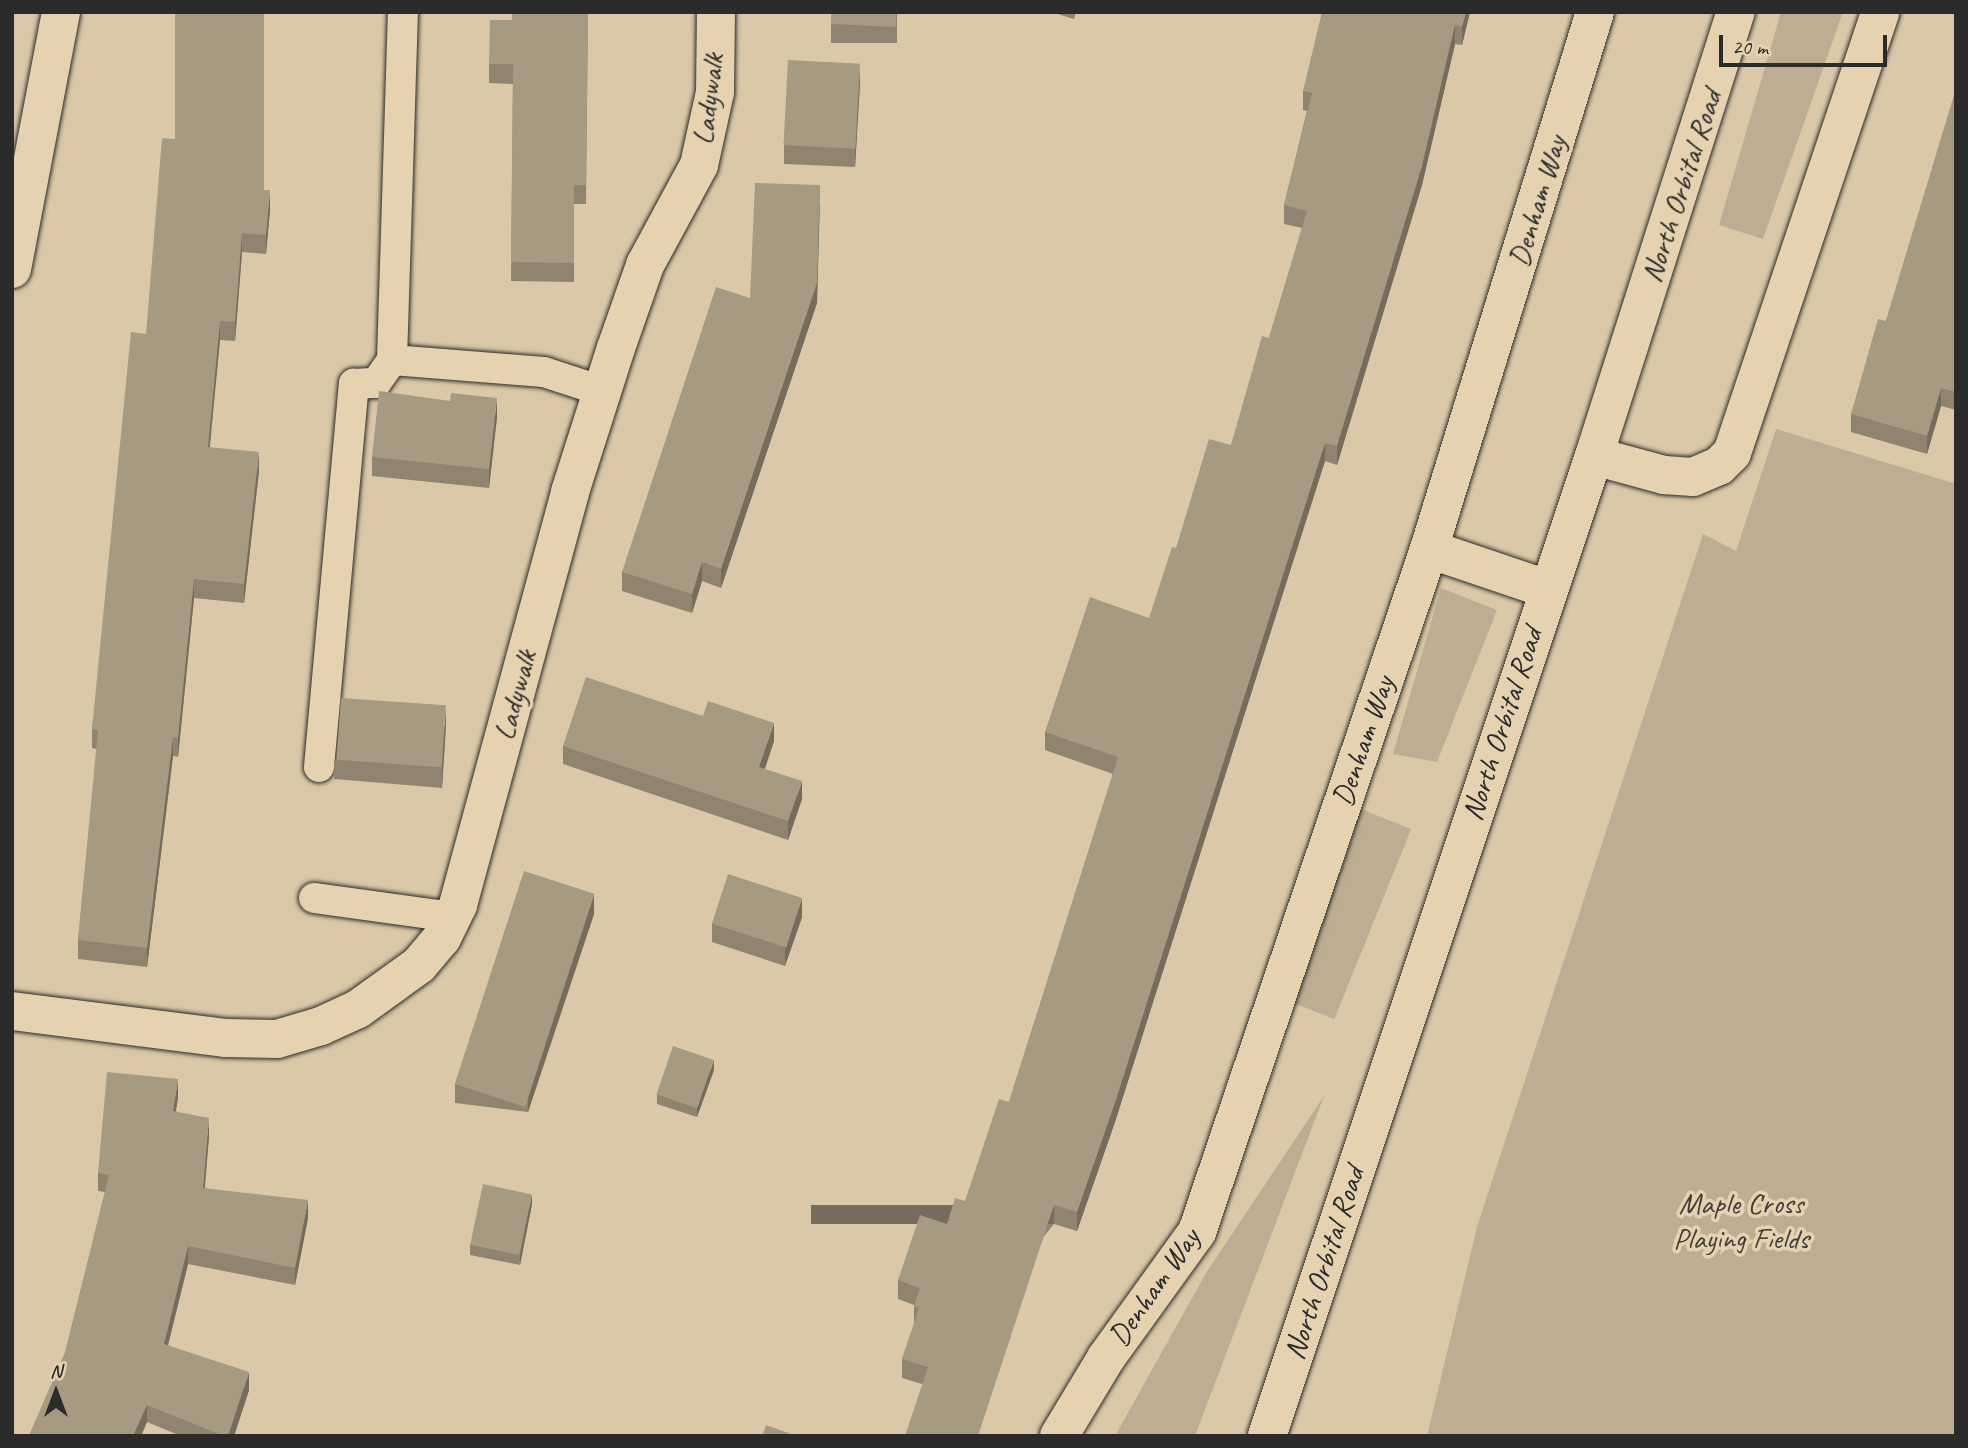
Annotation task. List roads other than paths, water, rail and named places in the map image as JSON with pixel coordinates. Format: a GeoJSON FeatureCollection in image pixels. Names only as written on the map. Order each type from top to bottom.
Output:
{"type":"FeatureCollection","features":[{"type":"Feature","properties":{"kind":"street"},"geometry":{"type":"LineString","coordinates":[[12,269],[61,12]]}},
{"type":"Feature","properties":{"kind":"street","name":"Ladywalk"},"geometry":{"type":"LineString","coordinates":[[12,1011],[226,1038],[277,1039],[321,1026],[358,1009],[419,965],[453,916],[603,391],[645,265],[699,164],[715,92],[716,12]]}},
{"type":"Feature","properties":{"kind":"street","name":"Denham Way"},"geometry":{"type":"LineString","coordinates":[[1059,1436],[1106,1358],[1197,1232],[1429,548],[1595,12]]}},
{"type":"Feature","properties":{"kind":"street","name":"North Orbital Road"},"geometry":{"type":"LineString","coordinates":[[1267,1436],[1547,589],[1594,456],[1736,12]]}},
{"type":"Feature","properties":{"kind":"street"},"geometry":{"type":"LineString","coordinates":[[1594,456],[1664,475],[1693,477],[1719,466],[1732,453],[1880,12]]}},
{"type":"Feature","properties":{"kind":"street"},"geometry":{"type":"LineString","coordinates":[[1429,548],[1547,589]]}},
{"type":"Feature","properties":{"kind":"lane"},"geometry":{"type":"LineString","coordinates":[[319,767],[354,384],[376,383],[392,360],[403,12]]}},
{"type":"Feature","properties":{"kind":"lane"},"geometry":{"type":"LineString","coordinates":[[392,360],[544,372],[603,391]]}},
{"type":"Feature","properties":{"kind":"lane"},"geometry":{"type":"LineString","coordinates":[[314,898],[453,916]]}},
{"type":"Feature","properties":{"kind":"park label","name":"Maple Cross Playing Fields"},"geometry":{"type":"Point","coordinates":[1741,1220]}}]}
